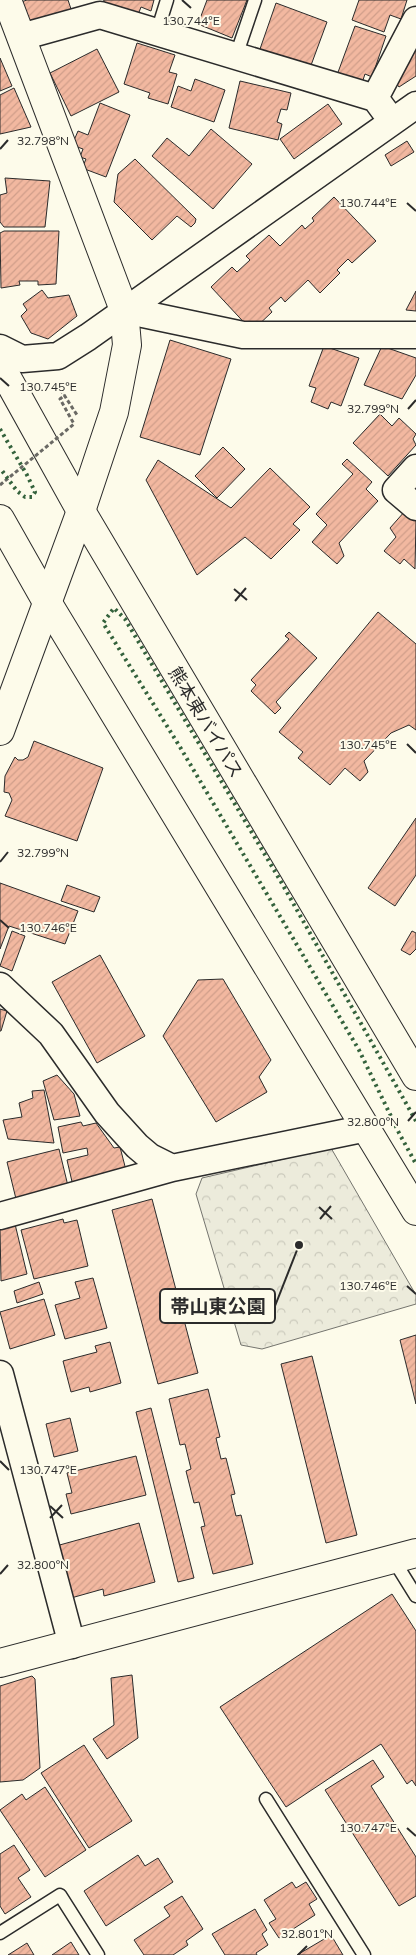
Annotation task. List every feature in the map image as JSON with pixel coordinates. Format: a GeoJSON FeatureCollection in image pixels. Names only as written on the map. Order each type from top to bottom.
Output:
{"type":"FeatureCollection","features":[{"type":"Feature","properties":{"kind":"main road"},"geometry":{"type":"LineString","coordinates":[[0,731],[81,511],[114,412],[126,345],[124,310],[7,0]]}},
{"type":"Feature","properties":{"kind":"main road","name":"熊本東バイパス"},"geometry":{"type":"LineString","coordinates":[[0,365],[81,511],[416,1076]]}},
{"type":"Feature","properties":{"kind":"main road"},"geometry":{"type":"LineString","coordinates":[[0,520],[47,602],[416,1211]]}},
{"type":"Feature","properties":{"kind":"main road"},"geometry":{"type":"LineString","coordinates":[[0,1664],[404,1556]]}},
{"type":"Feature","properties":{"kind":"street"},"geometry":{"type":"LineString","coordinates":[[21,37],[100,15],[375,98],[392,121]]}},
{"type":"Feature","properties":{"kind":"street"},"geometry":{"type":"LineString","coordinates":[[375,98],[416,20]]}},
{"type":"Feature","properties":{"kind":"street"},"geometry":{"type":"LineString","coordinates":[[0,348],[22,359],[58,356],[88,337],[416,105]]}},
{"type":"Feature","properties":{"kind":"street"},"geometry":{"type":"LineString","coordinates":[[124,310],[243,335],[416,335]]}},
{"type":"Feature","properties":{"kind":"street"},"geometry":{"type":"LineString","coordinates":[[416,468],[396,490],[416,507]]}},
{"type":"Feature","properties":{"kind":"street"},"geometry":{"type":"LineString","coordinates":[[0,986],[51,1034],[72,1061],[107,1113],[137,1146],[150,1157],[172,1168]]}},
{"type":"Feature","properties":{"kind":"street"},"geometry":{"type":"LineString","coordinates":[[0,1216],[172,1168],[367,1128]]}},
{"type":"Feature","properties":{"kind":"street"},"geometry":{"type":"LineString","coordinates":[[0,1374],[72,1645]]}},
{"type":"Feature","properties":{"kind":"lane"},"geometry":{"type":"LineString","coordinates":[[156,32],[167,0]]}},
{"type":"Feature","properties":{"kind":"lane"},"geometry":{"type":"LineString","coordinates":[[236,56],[255,0]]}},
{"type":"Feature","properties":{"kind":"lane"},"geometry":{"type":"LineString","coordinates":[[404,1556],[416,1596]]}},
{"type":"Feature","properties":{"kind":"lane"},"geometry":{"type":"LineString","coordinates":[[266,1799],[364,1955]]}},
{"type":"Feature","properties":{"kind":"lane"},"geometry":{"type":"LineString","coordinates":[[0,1933],[60,1895],[98,1955]]}},
{"type":"Feature","properties":{"kind":"path"},"geometry":{"type":"LineString","coordinates":[[53,377],[76,415]]}},
{"type":"Feature","properties":{"kind":"path"},"geometry":{"type":"LineString","coordinates":[[0,485],[74,424],[60,399],[64,396]]}},
{"type":"Feature","properties":{"kind":"green space"},"geometry":{"type":"Polygon","coordinates":[[[331,1148],[416,1295],[416,1304],[262,1349],[241,1345],[196,1194],[202,1178],[331,1148]]]}},
{"type":"Feature","properties":{"kind":"building"},"geometry":{"type":"Polygon","coordinates":[[[27,0],[68,0],[72,12],[29,25],[21,2],[27,0]]]}},
{"type":"Feature","properties":{"kind":"building"},"geometry":{"type":"Polygon","coordinates":[[[104,0],[154,0],[151,11],[141,7],[138,15],[102,5],[104,0]]]}},
{"type":"Feature","properties":{"kind":"building"},"geometry":{"type":"Polygon","coordinates":[[[207,0],[247,0],[232,38],[198,24],[207,0]]]}},
{"type":"Feature","properties":{"kind":"building"},"geometry":{"type":"Polygon","coordinates":[[[359,0],[407,0],[401,19],[390,15],[384,32],[352,20],[359,0]]]}},
{"type":"Feature","properties":{"kind":"building"},"geometry":{"type":"Polygon","coordinates":[[[276,3],[327,22],[310,68],[260,49],[276,3]]]}},
{"type":"Feature","properties":{"kind":"building"},"geometry":{"type":"Polygon","coordinates":[[[355,26],[386,36],[372,77],[365,74],[362,83],[337,75],[355,26]]]}},
{"type":"Feature","properties":{"kind":"building"},"geometry":{"type":"Polygon","coordinates":[[[137,43],[175,55],[169,72],[177,74],[168,104],[148,98],[150,93],[124,84],[137,43]]]}},
{"type":"Feature","properties":{"kind":"building"},"geometry":{"type":"Polygon","coordinates":[[[416,45],[416,76],[399,87],[396,83],[416,45]]]}},
{"type":"Feature","properties":{"kind":"building"},"geometry":{"type":"Polygon","coordinates":[[[97,49],[119,92],[71,116],[50,73],[97,49]]]}},
{"type":"Feature","properties":{"kind":"building"},"geometry":{"type":"Polygon","coordinates":[[[0,58],[12,86],[0,91],[0,58]]]}},
{"type":"Feature","properties":{"kind":"building"},"geometry":{"type":"Polygon","coordinates":[[[195,79],[225,90],[214,122],[171,107],[178,86],[191,91],[195,79]]]}},
{"type":"Feature","properties":{"kind":"building"},"geometry":{"type":"Polygon","coordinates":[[[240,81],[291,93],[287,110],[281,109],[277,122],[282,124],[278,140],[229,128],[240,81]]]}},
{"type":"Feature","properties":{"kind":"building"},"geometry":{"type":"Polygon","coordinates":[[[14,88],[31,127],[0,134],[0,95],[14,88]]]}},
{"type":"Feature","properties":{"kind":"building"},"geometry":{"type":"Polygon","coordinates":[[[100,103],[130,115],[106,177],[82,168],[86,159],[80,157],[83,149],[72,145],[78,131],[88,135],[100,103]]]}},
{"type":"Feature","properties":{"kind":"building"},"geometry":{"type":"Polygon","coordinates":[[[328,104],[342,124],[294,159],[280,139],[328,104]]]}},
{"type":"Feature","properties":{"kind":"building"},"geometry":{"type":"Polygon","coordinates":[[[211,129],[252,164],[213,209],[152,156],[167,138],[189,156],[211,129]]]}},
{"type":"Feature","properties":{"kind":"building"},"geometry":{"type":"Polygon","coordinates":[[[407,141],[414,152],[391,166],[385,155],[407,141]]]}},
{"type":"Feature","properties":{"kind":"building"},"geometry":{"type":"Polygon","coordinates":[[[135,159],[196,219],[191,227],[177,216],[152,240],[114,202],[118,174],[135,159]]]}},
{"type":"Feature","properties":{"kind":"building"},"geometry":{"type":"Polygon","coordinates":[[[5,178],[50,181],[45,227],[4,227],[0,222],[0,195],[7,193],[5,178]]]}},
{"type":"Feature","properties":{"kind":"building"},"geometry":{"type":"Polygon","coordinates":[[[334,197],[376,241],[352,263],[348,259],[337,270],[340,273],[320,293],[308,280],[285,302],[281,297],[269,308],[272,312],[252,331],[211,287],[232,267],[237,272],[250,260],[246,256],[269,235],[280,246],[302,225],[305,229],[314,221],[312,218],[334,197]]]}},
{"type":"Feature","properties":{"kind":"building"},"geometry":{"type":"Polygon","coordinates":[[[4,231],[59,231],[56,284],[38,285],[38,281],[19,281],[20,285],[1,288],[0,233],[4,231]]]}},
{"type":"Feature","properties":{"kind":"building"},"geometry":{"type":"Polygon","coordinates":[[[42,290],[48,298],[69,295],[77,316],[48,339],[31,333],[21,316],[27,310],[23,304],[42,290]]]}},
{"type":"Feature","properties":{"kind":"building"},"geometry":{"type":"Polygon","coordinates":[[[416,291],[416,311],[406,310],[416,291]]]}},
{"type":"Feature","properties":{"kind":"building"},"geometry":{"type":"Polygon","coordinates":[[[170,340],[231,359],[200,455],[140,437],[170,340]]]}},
{"type":"Feature","properties":{"kind":"building"},"geometry":{"type":"Polygon","coordinates":[[[324,346],[359,358],[341,406],[331,402],[328,409],[311,402],[316,388],[309,386],[324,346]]]}},
{"type":"Feature","properties":{"kind":"building"},"geometry":{"type":"Polygon","coordinates":[[[382,346],[416,358],[416,375],[402,399],[364,385],[382,346]]]}},
{"type":"Feature","properties":{"kind":"building"},"geometry":{"type":"Polygon","coordinates":[[[380,414],[392,426],[399,418],[416,434],[413,439],[416,445],[388,476],[353,443],[380,414]]]}},
{"type":"Feature","properties":{"kind":"building"},"geometry":{"type":"Polygon","coordinates":[[[223,447],[245,469],[217,498],[195,476],[223,447]]]}},
{"type":"Feature","properties":{"kind":"building"},"geometry":{"type":"Polygon","coordinates":[[[347,459],[372,482],[366,489],[378,501],[339,543],[344,556],[337,564],[312,542],[327,525],[316,514],[353,474],[342,464],[347,459]]]}},
{"type":"Feature","properties":{"kind":"building"},"geometry":{"type":"Polygon","coordinates":[[[158,460],[231,508],[270,468],[310,507],[293,524],[300,530],[271,559],[245,537],[197,575],[146,480],[158,460]]]}},
{"type":"Feature","properties":{"kind":"building"},"geometry":{"type":"Polygon","coordinates":[[[405,511],[416,520],[415,569],[404,559],[400,564],[384,551],[396,537],[390,528],[405,511]]]}},
{"type":"Feature","properties":{"kind":"building"},"geometry":{"type":"Polygon","coordinates":[[[378,612],[416,644],[416,730],[409,725],[391,733],[364,761],[368,772],[360,781],[345,768],[330,785],[298,758],[303,752],[279,732],[378,612]]]}},
{"type":"Feature","properties":{"kind":"building"},"geometry":{"type":"Polygon","coordinates":[[[289,632],[317,658],[276,702],[281,708],[275,714],[251,691],[256,685],[251,680],[289,639],[285,636],[289,632]]]}},
{"type":"Feature","properties":{"kind":"building"},"geometry":{"type":"Polygon","coordinates":[[[34,741],[103,768],[77,841],[5,816],[12,800],[9,793],[4,792],[5,776],[15,757],[18,760],[23,760],[28,757],[34,741]]]}},
{"type":"Feature","properties":{"kind":"building"},"geometry":{"type":"Polygon","coordinates":[[[416,818],[416,875],[395,906],[368,888],[416,818]]]}},
{"type":"Feature","properties":{"kind":"building"},"geometry":{"type":"Polygon","coordinates":[[[0,883],[78,911],[65,944],[9,926],[0,949],[0,883]]]}},
{"type":"Feature","properties":{"kind":"building"},"geometry":{"type":"Polygon","coordinates":[[[67,885],[100,897],[94,912],[61,901],[67,885]]]}},
{"type":"Feature","properties":{"kind":"building"},"geometry":{"type":"Polygon","coordinates":[[[12,931],[25,936],[12,971],[0,966],[12,931]]]}},
{"type":"Feature","properties":{"kind":"building"},"geometry":{"type":"Polygon","coordinates":[[[412,931],[416,933],[416,949],[410,955],[401,950],[412,931]]]}},
{"type":"Feature","properties":{"kind":"building"},"geometry":{"type":"Polygon","coordinates":[[[100,955],[145,1036],[97,1063],[52,982],[100,955]]]}},
{"type":"Feature","properties":{"kind":"building"},"geometry":{"type":"Polygon","coordinates":[[[223,979],[271,1060],[259,1077],[267,1092],[216,1122],[163,1036],[198,980],[223,979]]]}},
{"type":"Feature","properties":{"kind":"building"},"geometry":{"type":"Polygon","coordinates":[[[0,1009],[7,1011],[1,1031],[0,1031],[0,1009]]]}},
{"type":"Feature","properties":{"kind":"building"},"geometry":{"type":"Polygon","coordinates":[[[57,1075],[74,1094],[80,1116],[54,1120],[43,1081],[57,1075]]]}},
{"type":"Feature","properties":{"kind":"building"},"geometry":{"type":"Polygon","coordinates":[[[44,1090],[54,1143],[8,1139],[3,1120],[22,1117],[19,1103],[33,1098],[32,1091],[44,1090]]]}},
{"type":"Feature","properties":{"kind":"building"},"geometry":{"type":"Polygon","coordinates":[[[81,1122],[83,1126],[96,1123],[114,1148],[120,1147],[127,1174],[73,1186],[67,1160],[88,1155],[87,1148],[63,1153],[58,1127],[81,1122]]]}},
{"type":"Feature","properties":{"kind":"building"},"geometry":{"type":"Polygon","coordinates":[[[59,1149],[68,1186],[16,1199],[7,1162],[59,1149]]]}},
{"type":"Feature","properties":{"kind":"building"},"geometry":{"type":"Polygon","coordinates":[[[152,1199],[198,1373],[158,1384],[112,1210],[152,1199]]]}},
{"type":"Feature","properties":{"kind":"building"},"geometry":{"type":"Polygon","coordinates":[[[63,1219],[64,1223],[77,1220],[88,1266],[34,1279],[21,1230],[63,1219]]]}},
{"type":"Feature","properties":{"kind":"building"},"geometry":{"type":"Polygon","coordinates":[[[15,1224],[27,1274],[1,1281],[0,1228],[15,1224]]]}},
{"type":"Feature","properties":{"kind":"building"},"geometry":{"type":"Polygon","coordinates":[[[93,1278],[107,1328],[65,1339],[55,1305],[80,1298],[75,1282],[93,1278]]]}},
{"type":"Feature","properties":{"kind":"building"},"geometry":{"type":"Polygon","coordinates":[[[39,1282],[43,1294],[17,1303],[14,1291],[39,1282]]]}},
{"type":"Feature","properties":{"kind":"building"},"geometry":{"type":"Polygon","coordinates":[[[44,1299],[55,1335],[10,1349],[0,1312],[44,1299]]]}},
{"type":"Feature","properties":{"kind":"building"},"geometry":{"type":"Polygon","coordinates":[[[416,1335],[416,1404],[400,1340],[416,1335]]]}},
{"type":"Feature","properties":{"kind":"building"},"geometry":{"type":"Polygon","coordinates":[[[110,1342],[121,1383],[90,1392],[89,1387],[71,1392],[63,1361],[97,1352],[95,1346],[110,1342]]]}},
{"type":"Feature","properties":{"kind":"building"},"geometry":{"type":"Polygon","coordinates":[[[312,1356],[357,1535],[326,1543],[281,1364],[312,1356]]]}},
{"type":"Feature","properties":{"kind":"building"},"geometry":{"type":"Polygon","coordinates":[[[208,1389],[220,1437],[216,1438],[221,1459],[226,1458],[235,1494],[231,1495],[236,1516],[241,1515],[253,1564],[213,1574],[201,1527],[205,1526],[199,1502],[194,1503],[186,1471],[191,1469],[185,1444],[180,1445],[169,1399],[208,1389]]]}},
{"type":"Feature","properties":{"kind":"building"},"geometry":{"type":"Polygon","coordinates":[[[151,1408],[194,1578],[178,1582],[136,1412],[151,1408]]]}},
{"type":"Feature","properties":{"kind":"building"},"geometry":{"type":"Polygon","coordinates":[[[70,1418],[78,1451],[54,1457],[46,1424],[70,1418]]]}},
{"type":"Feature","properties":{"kind":"building"},"geometry":{"type":"Polygon","coordinates":[[[136,1456],[146,1495],[71,1514],[66,1494],[72,1493],[67,1473],[136,1456]]]}},
{"type":"Feature","properties":{"kind":"building"},"geometry":{"type":"Polygon","coordinates":[[[139,1523],[155,1582],[104,1596],[103,1589],[71,1598],[56,1546],[139,1523]]]}},
{"type":"Feature","properties":{"kind":"building"},"geometry":{"type":"Polygon","coordinates":[[[392,1594],[416,1631],[416,1786],[412,1780],[407,1784],[381,1744],[286,1807],[220,1707],[392,1594]]]}},
{"type":"Feature","properties":{"kind":"building"},"geometry":{"type":"Polygon","coordinates":[[[132,1675],[138,1738],[107,1759],[93,1739],[114,1725],[111,1678],[132,1675]]]}},
{"type":"Feature","properties":{"kind":"building"},"geometry":{"type":"Polygon","coordinates":[[[32,1676],[35,1679],[40,1768],[23,1780],[0,1782],[0,1686],[32,1676]]]}},
{"type":"Feature","properties":{"kind":"building"},"geometry":{"type":"Polygon","coordinates":[[[84,1745],[132,1821],[89,1848],[41,1773],[84,1745]]]}},
{"type":"Feature","properties":{"kind":"building"},"geometry":{"type":"Polygon","coordinates":[[[373,1760],[384,1777],[371,1786],[416,1857],[416,1896],[399,1906],[325,1790],[373,1760]]]}},
{"type":"Feature","properties":{"kind":"building"},"geometry":{"type":"Polygon","coordinates":[[[45,1787],[86,1850],[45,1877],[0,1810],[22,1794],[26,1800],[45,1787]]]}},
{"type":"Feature","properties":{"kind":"building"},"geometry":{"type":"Polygon","coordinates":[[[14,1845],[30,1870],[18,1878],[31,1897],[5,1914],[0,1906],[0,1854],[14,1845]]]}},
{"type":"Feature","properties":{"kind":"building"},"geometry":{"type":"Polygon","coordinates":[[[138,1855],[145,1866],[158,1858],[173,1882],[106,1926],[84,1891],[138,1855]]]}},
{"type":"Feature","properties":{"kind":"building"},"geometry":{"type":"Polygon","coordinates":[[[292,1882],[296,1888],[306,1882],[317,1899],[309,1904],[315,1915],[279,1938],[269,1923],[276,1919],[264,1900],[292,1882]]]}},
{"type":"Feature","properties":{"kind":"building"},"geometry":{"type":"Polygon","coordinates":[[[182,1896],[203,1929],[186,1941],[188,1945],[173,1955],[144,1955],[134,1940],[170,1916],[164,1907],[182,1896]]]}},
{"type":"Feature","properties":{"kind":"building"},"geometry":{"type":"Polygon","coordinates":[[[255,1909],[267,1930],[262,1934],[268,1945],[256,1953],[257,1955],[225,1955],[212,1934],[255,1909]]]}},
{"type":"Feature","properties":{"kind":"building"},"geometry":{"type":"Polygon","coordinates":[[[331,1935],[343,1955],[297,1955],[331,1935]]]}},
{"type":"Feature","properties":{"kind":"building"},"geometry":{"type":"Polygon","coordinates":[[[71,1942],[79,1955],[52,1955],[71,1942]]]}},
{"type":"Feature","properties":{"kind":"building"},"geometry":{"type":"Polygon","coordinates":[[[27,1943],[34,1955],[8,1955],[27,1943]]]}},
{"type":"Feature","properties":{"kind":"hedge"},"geometry":{"type":"LineString","coordinates":[[0,429],[27,475],[35,492],[32,497],[25,497],[17,491],[0,468]]}},
{"type":"Feature","properties":{"kind":"hedge"},"geometry":{"type":"LineString","coordinates":[[416,1121],[280,880],[125,619],[114,608],[103,623],[180,747],[359,1050],[416,1164]]}},
{"type":"Feature","properties":{"kind":"place","name":"帯山東公園"},"geometry":{"type":"Point","coordinates":[299,1245]}}]}
